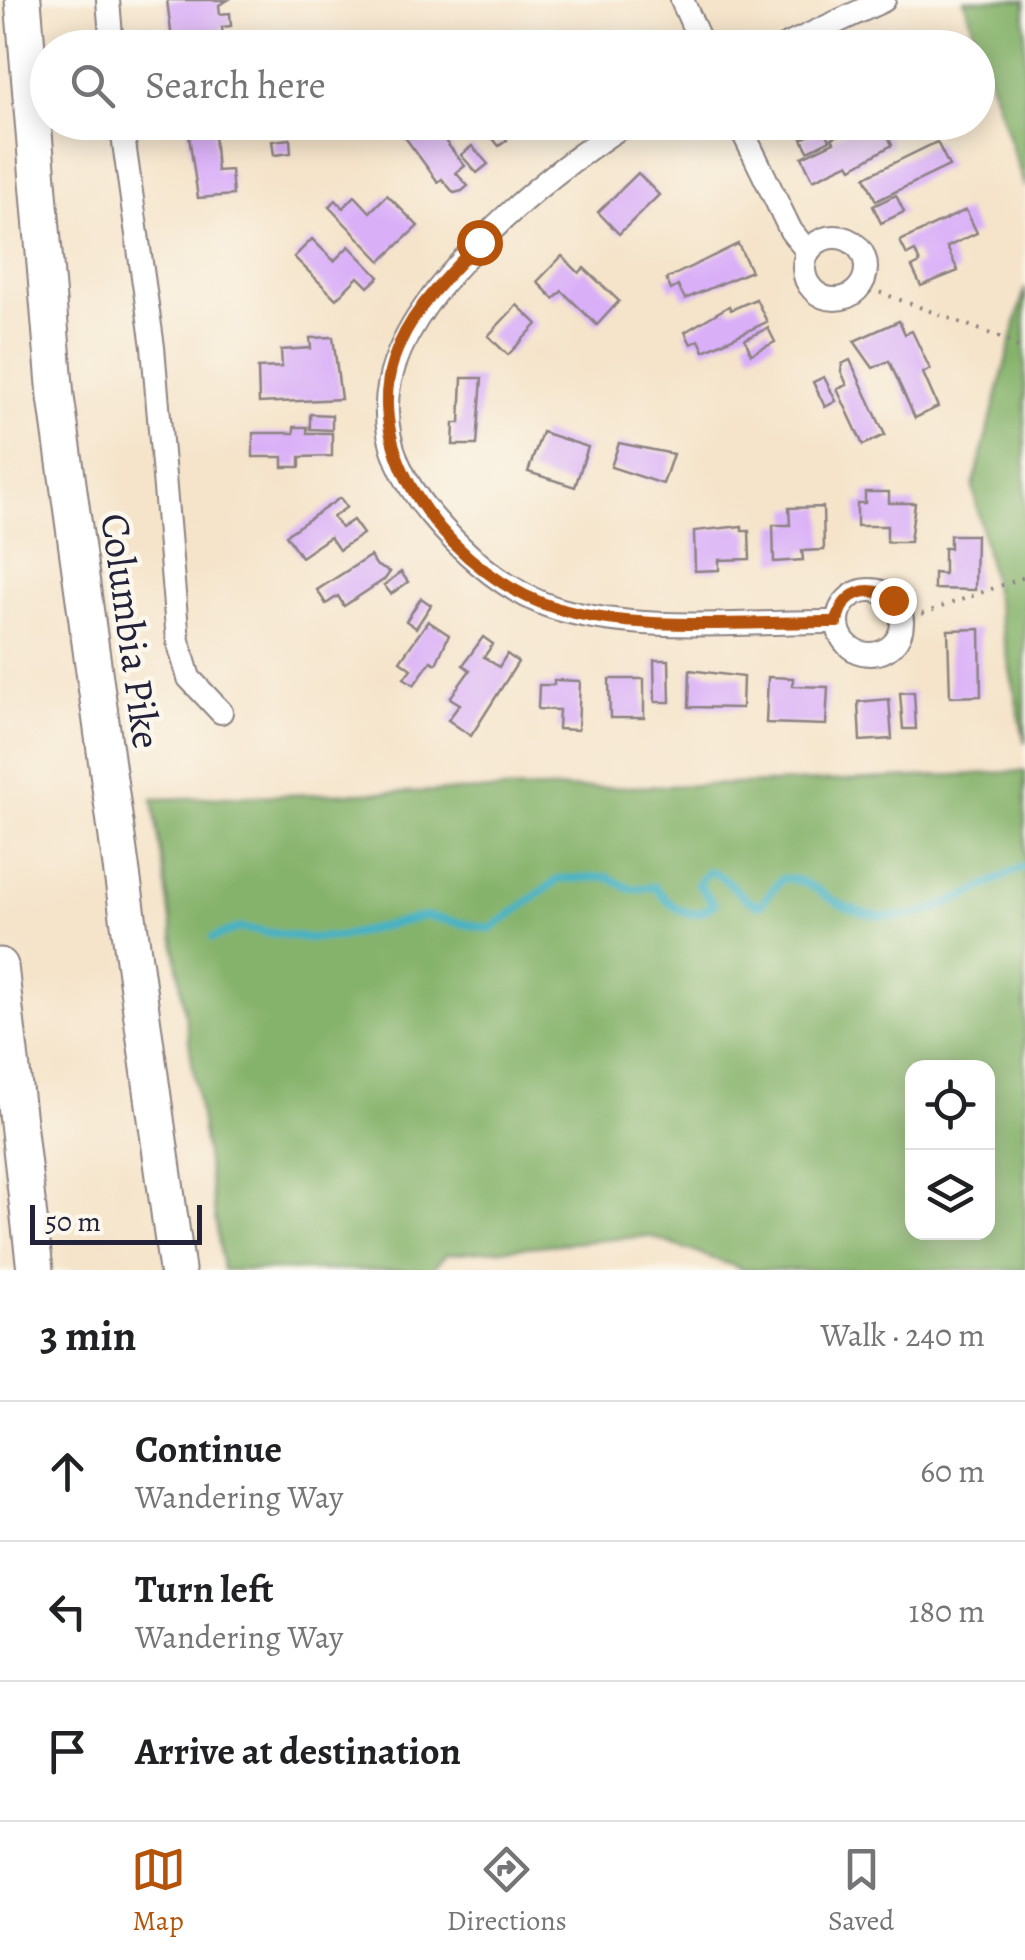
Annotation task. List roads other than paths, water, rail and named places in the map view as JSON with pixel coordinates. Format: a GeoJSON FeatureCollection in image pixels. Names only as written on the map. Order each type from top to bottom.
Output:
{"type":"FeatureCollection","features":[{"type":"Feature","properties":{"kind":"highway","name":"Columbia Pike"},"geometry":{"type":"LineString","coordinates":[[23,0],[30,84]]}},
{"type":"Feature","properties":{"kind":"highway","name":"Columbia Pike"},"geometry":{"type":"LineString","coordinates":[[35,140],[56,397],[177,1270]]}},
{"type":"Feature","properties":{"kind":"highway"},"geometry":{"type":"LineString","coordinates":[[0,966],[35,1270]]}},
{"type":"Feature","properties":{"kind":"street"},"geometry":{"type":"LineString","coordinates":[[108,0],[110,30]]}},
{"type":"Feature","properties":{"kind":"street"},"geometry":{"type":"LineString","coordinates":[[682,0],[695,30]]}},
{"type":"Feature","properties":{"kind":"street"},"geometry":{"type":"LineString","coordinates":[[819,30],[884,0]]}},
{"type":"Feature","properties":{"kind":"street"},"geometry":{"type":"LineString","coordinates":[[124,140],[153,347],[178,641],[189,678],[221,712]]}},
{"type":"Feature","properties":{"kind":"street"},"geometry":{"type":"LineString","coordinates":[[605,140],[518,205],[428,297],[394,357],[386,418],[392,450],[404,476],[444,530],[496,577],[554,608],[628,620],[837,622]]}},
{"type":"Feature","properties":{"kind":"street"},"geometry":{"type":"LineString","coordinates":[[746,140],[778,207],[808,252],[805,274],[815,291],[840,298],[860,285],[865,260],[855,244],[832,237],[808,252]]}},
{"type":"Feature","properties":{"kind":"street"},"geometry":{"type":"LineString","coordinates":[[863,590],[874,590],[893,600],[902,621],[901,632],[888,649],[868,655],[849,648],[837,622],[845,601],[863,590]]}},
{"type":"Feature","properties":{"kind":"waterway"},"geometry":{"type":"LineString","coordinates":[[213,938],[239,928],[307,938],[339,937],[425,916],[491,929],[559,879],[608,877],[630,889],[655,887],[674,906],[697,913],[714,904],[698,884],[709,871],[760,905],[782,879],[791,879],[808,884],[844,906],[893,917],[938,908],[1025,866]]}}]}
